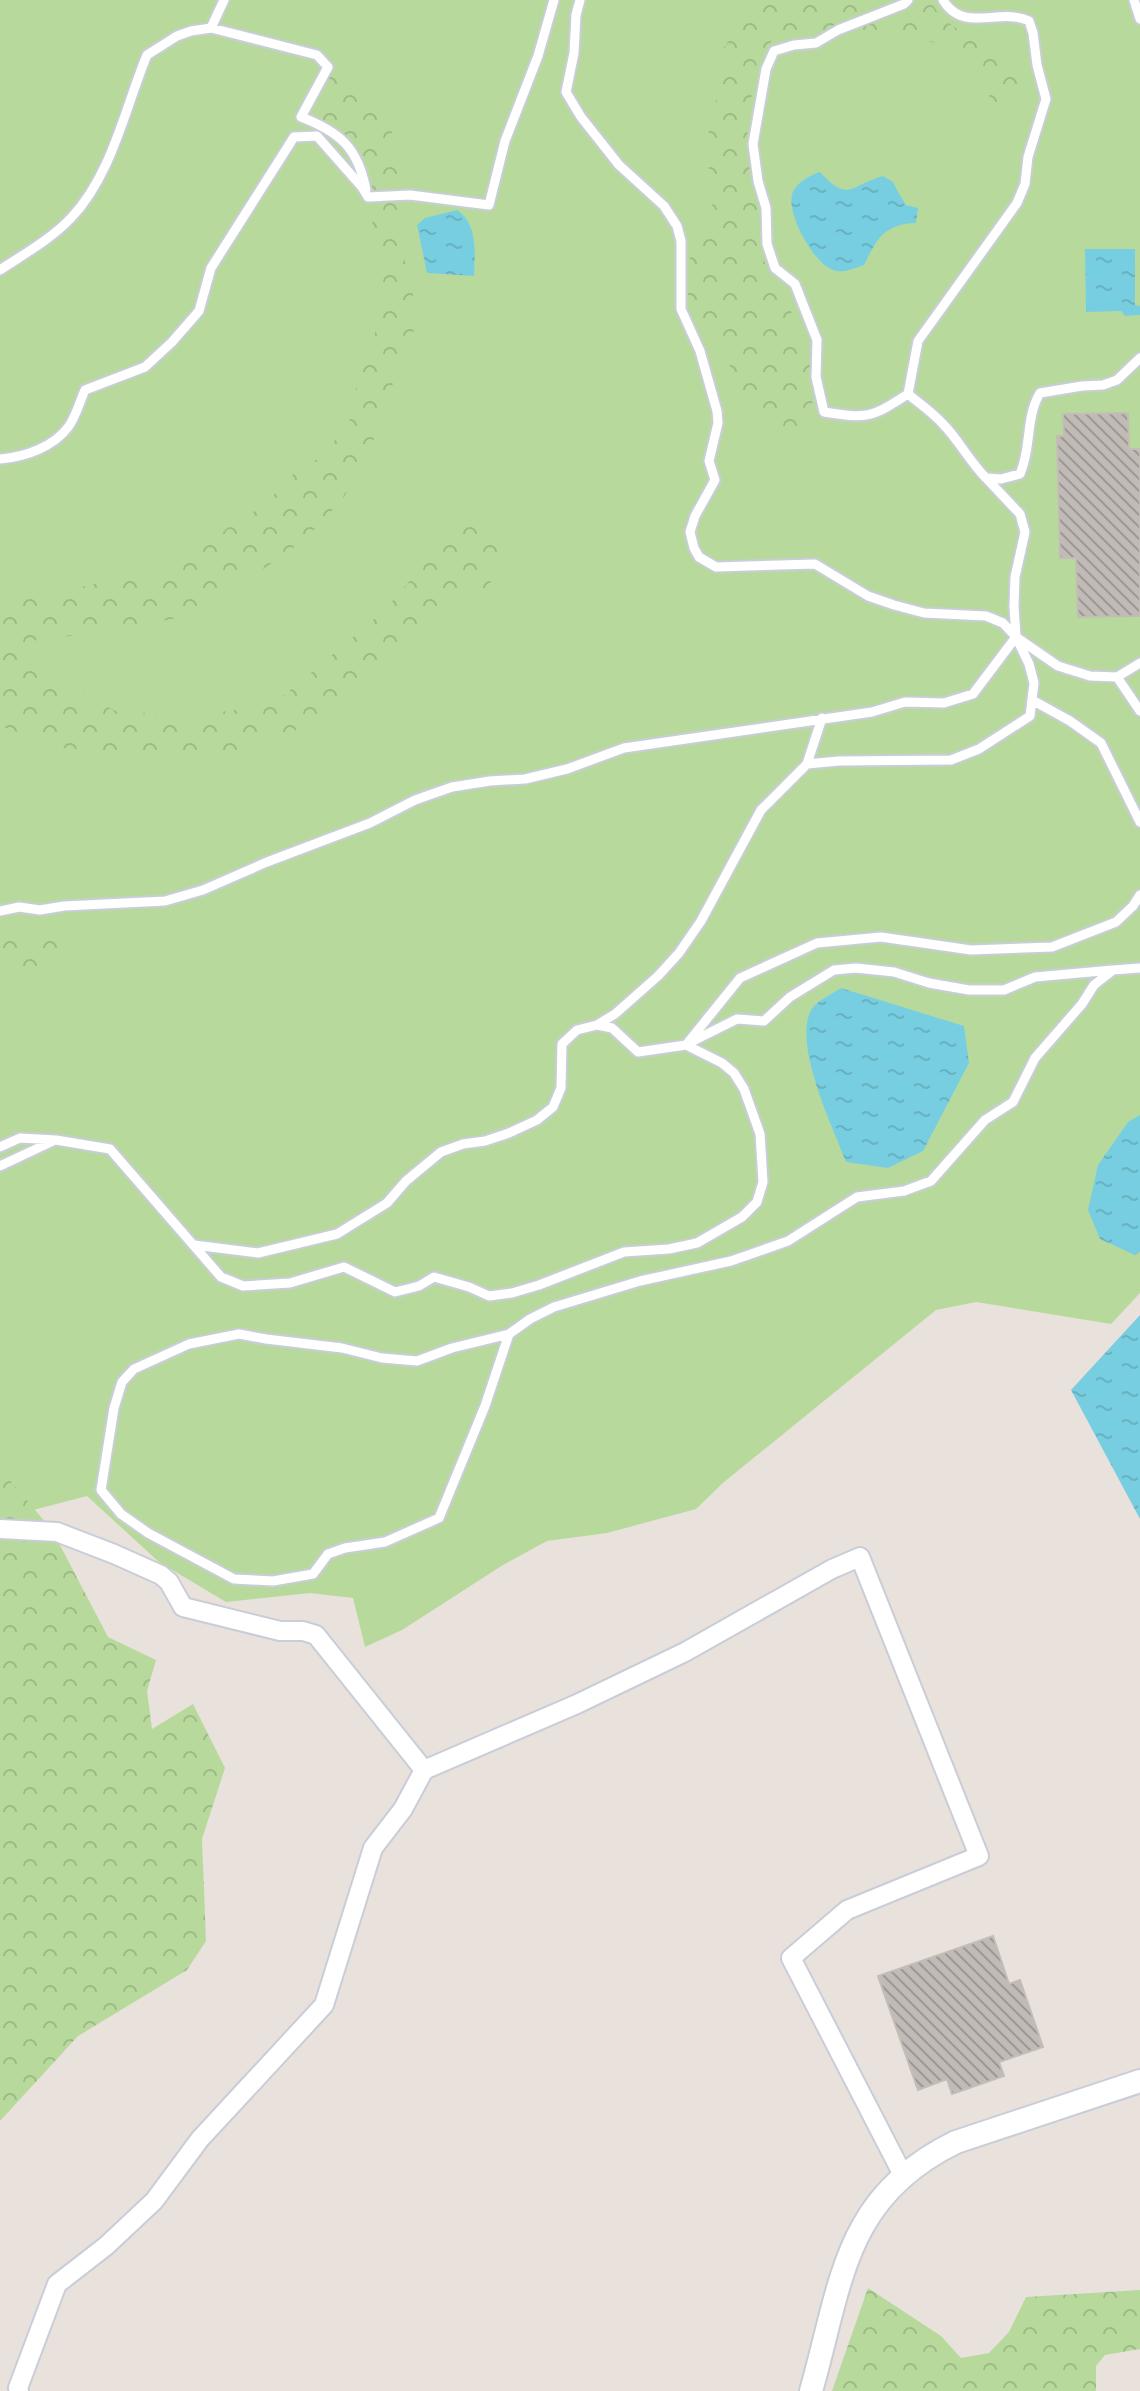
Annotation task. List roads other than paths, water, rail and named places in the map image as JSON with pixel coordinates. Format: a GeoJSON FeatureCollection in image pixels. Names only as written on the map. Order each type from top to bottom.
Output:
{"type":"FeatureCollection","features":[{"type":"Feature","properties":{"kind":"street"},"geometry":{"type":"LineString","coordinates":[[0,1529],[46,1530],[72,1537],[161,1575],[169,1582],[183,1607],[280,1631],[303,1631],[316,1635],[424,1770]]}},
{"type":"Feature","properties":{"kind":"street"},"geometry":{"type":"LineString","coordinates":[[19,2391],[57,2284],[106,2246],[154,2201],[200,2139],[324,2005],[373,1848],[403,1809],[424,1770],[577,1704],[685,1652],[832,1569],[860,1557],[979,1856],[847,1910],[791,1958],[903,2175]]}},
{"type":"Feature","properties":{"kind":"street"},"geometry":{"type":"LineString","coordinates":[[811,2391],[841,2275],[854,2240],[880,2200],[903,2175],[956,2142],[1140,2081]]}},
{"type":"Feature","properties":{"kind":"lane"},"geometry":{"type":"LineString","coordinates":[[211,28],[224,0]]}},
{"type":"Feature","properties":{"kind":"lane"},"geometry":{"type":"LineString","coordinates":[[368,197],[410,195],[489,205],[505,141],[538,56],[554,0]]}},
{"type":"Feature","properties":{"kind":"lane"},"geometry":{"type":"LineString","coordinates":[[580,0],[566,92],[581,117],[619,165],[664,206],[677,226],[681,241],[681,309],[700,351],[718,423],[709,461],[715,480],[695,516],[690,532],[699,557],[716,567],[815,564],[868,596],[924,613],[986,616],[1003,623],[1016,637],[1058,666],[1090,676],[1117,677],[1140,663]]}},
{"type":"Feature","properties":{"kind":"lane"},"geometry":{"type":"LineString","coordinates":[[908,0],[838,30],[816,43],[774,51],[766,69],[753,144],[758,181],[766,208],[767,244],[775,268],[795,284],[817,340],[816,377],[824,412],[853,417],[877,414],[908,394],[918,341],[1017,203],[1025,184],[1028,157],[1046,99],[1029,21],[1021,17],[957,16],[943,0]]}},
{"type":"Feature","properties":{"kind":"lane"},"geometry":{"type":"LineString","coordinates":[[1134,0],[1140,19]]}},
{"type":"Feature","properties":{"kind":"lane"},"geometry":{"type":"LineString","coordinates":[[0,270],[47,239],[81,206],[108,158],[147,55],[191,31],[211,28],[317,55],[328,67],[301,117],[326,126],[343,139],[362,168],[368,197]]}},
{"type":"Feature","properties":{"kind":"lane"},"geometry":{"type":"LineString","coordinates":[[0,459],[14,458],[46,447],[69,427],[85,390],[145,367],[172,342],[199,311],[211,268],[294,137],[317,136],[368,197]]}},
{"type":"Feature","properties":{"kind":"lane"},"geometry":{"type":"LineString","coordinates":[[986,478],[1001,479],[1020,474],[1026,460],[1031,407],[1040,393],[1103,385],[1117,380],[1140,358]]}},
{"type":"Feature","properties":{"kind":"lane"},"geometry":{"type":"LineString","coordinates":[[807,764],[951,760],[979,749],[1030,716],[1034,683],[1016,637],[1014,607],[1015,577],[1025,532],[1020,514],[972,463],[941,421],[908,394]]}},
{"type":"Feature","properties":{"kind":"lane"},"geometry":{"type":"LineString","coordinates":[[0,911],[19,907],[40,910],[165,901],[203,890],[452,787],[525,779],[567,769],[624,748],[872,712],[905,702],[944,703],[973,694],[1016,637]]}},
{"type":"Feature","properties":{"kind":"lane"},"geometry":{"type":"LineString","coordinates":[[1117,677],[1140,711]]}},
{"type":"Feature","properties":{"kind":"lane"},"geometry":{"type":"LineString","coordinates":[[1032,700],[1101,743],[1140,822]]}},
{"type":"Feature","properties":{"kind":"lane"},"geometry":{"type":"LineString","coordinates":[[194,1245],[258,1253],[337,1234],[387,1203],[406,1181],[441,1152],[509,1133],[537,1120],[553,1107],[561,1088],[562,1044],[577,1030],[597,1025],[615,1014],[679,953],[701,921],[761,810],[807,764],[822,718]]}},
{"type":"Feature","properties":{"kind":"lane"},"geometry":{"type":"LineString","coordinates":[[686,1045],[740,978],[817,943],[881,937],[971,950],[1052,947],[1116,922],[1140,895]]}},
{"type":"Feature","properties":{"kind":"lane"},"geometry":{"type":"LineString","coordinates":[[597,1025],[612,1028],[638,1052],[686,1045],[737,1019],[764,1021],[790,997],[834,970],[856,968],[894,972],[929,983],[1004,990],[1035,977],[1140,968]]}},
{"type":"Feature","properties":{"kind":"lane"},"geometry":{"type":"LineString","coordinates":[[509,1334],[485,1406],[439,1518],[385,1542],[328,1554],[313,1574],[273,1581],[234,1579],[148,1533],[121,1514],[101,1490],[114,1408],[122,1382],[134,1369],[189,1344],[239,1334],[417,1361],[452,1348],[509,1334],[554,1307],[640,1281],[731,1261],[788,1241],[857,1197],[904,1191],[931,1181],[985,1120],[1013,1102],[1035,1058],[1082,1004],[1094,985],[1113,970]]}},
{"type":"Feature","properties":{"kind":"lane"},"geometry":{"type":"LineString","coordinates":[[0,1147],[20,1138],[110,1149],[221,1277],[243,1286],[290,1283],[344,1267],[395,1292],[419,1286],[434,1277],[489,1296],[512,1293],[624,1252],[669,1249],[697,1243],[742,1217],[757,1202],[763,1182],[760,1134],[744,1089],[734,1073],[722,1063],[686,1045]]}},
{"type":"Feature","properties":{"kind":"lane"},"geometry":{"type":"LineString","coordinates":[[0,1166],[56,1140]]}},
{"type":"Feature","properties":{"kind":"water"},"geometry":{"type":"Polygon","coordinates":[[[820,172],[843,190],[883,176],[893,182],[906,205],[918,208],[916,223],[889,230],[873,248],[864,265],[844,271],[825,266],[803,237],[793,214],[792,203],[796,187],[820,172]]]}},
{"type":"Feature","properties":{"kind":"water"},"geometry":{"type":"Polygon","coordinates":[[[457,210],[472,231],[474,276],[427,273],[417,225],[425,218],[457,210]]]}},
{"type":"Feature","properties":{"kind":"water"},"geometry":{"type":"Polygon","coordinates":[[[1085,249],[1135,249],[1135,305],[1140,306],[1140,315],[1125,316],[1121,311],[1086,312],[1085,249]]]}},
{"type":"Feature","properties":{"kind":"water"},"geometry":{"type":"Polygon","coordinates":[[[841,988],[964,1026],[969,1063],[923,1151],[888,1168],[846,1162],[810,1064],[807,1025],[811,1010],[841,988]]]}},
{"type":"Feature","properties":{"kind":"water"},"geometry":{"type":"Polygon","coordinates":[[[1140,1115],[1140,1252],[1135,1255],[1100,1239],[1088,1210],[1098,1165],[1128,1122],[1140,1115]]]}},
{"type":"Feature","properties":{"kind":"water"},"geometry":{"type":"Polygon","coordinates":[[[1140,1315],[1140,1519],[1071,1390],[1140,1315]]]}}]}
